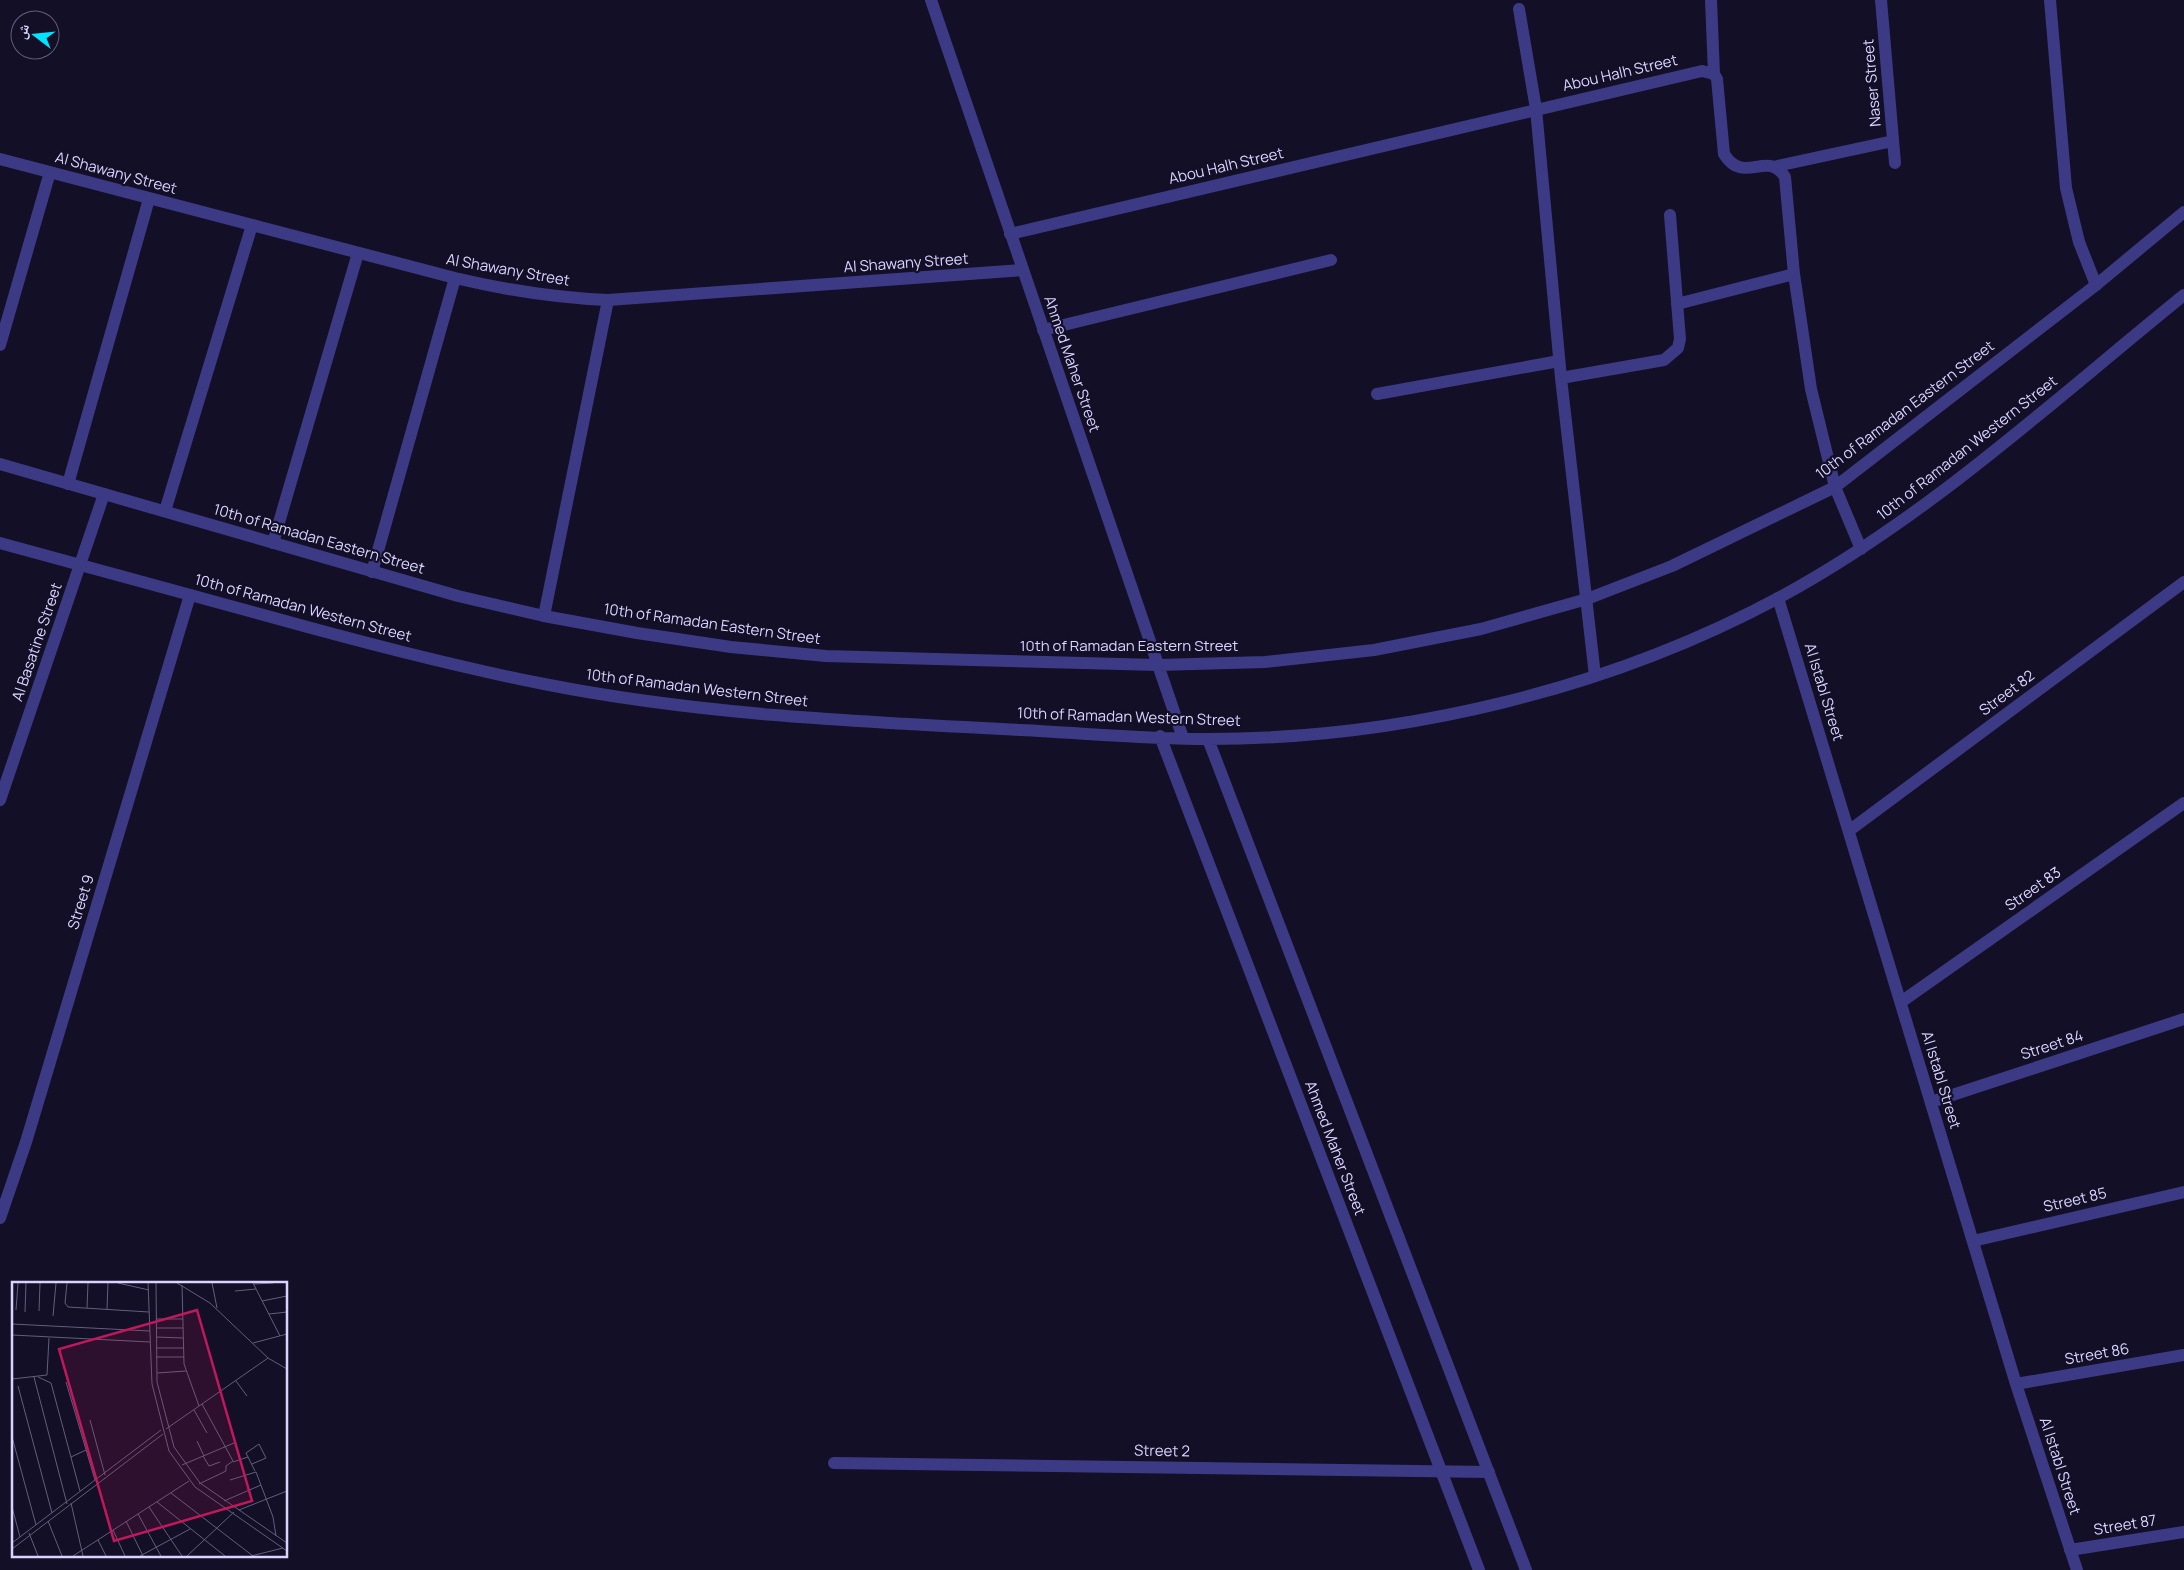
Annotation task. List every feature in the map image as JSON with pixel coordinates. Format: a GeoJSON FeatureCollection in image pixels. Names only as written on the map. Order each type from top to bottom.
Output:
{"type":"FeatureCollection","features":[{"type":"Feature","properties":{"kind":"street","name":"Ahmed Maher Street"},"geometry":{"type":"LineString","coordinates":[[932,0],[1010,234],[1184,738]]}},
{"type":"Feature","properties":{"kind":"street"},"geometry":{"type":"LineString","coordinates":[[1711,0],[1714,74],[1718,79],[1724,154],[1729,162],[1737,168],[1747,169],[1765,165],[1777,166],[1893,141]]}},
{"type":"Feature","properties":{"kind":"street","name":"Naser Street"},"geometry":{"type":"LineString","coordinates":[[1881,0],[1895,163]]}},
{"type":"Feature","properties":{"kind":"street"},"geometry":{"type":"LineString","coordinates":[[2050,0],[2066,188],[2079,242],[2096,286]]}},
{"type":"Feature","properties":{"kind":"street"},"geometry":{"type":"LineString","coordinates":[[1519,9],[1536,109],[1559,361],[1595,676]]}},
{"type":"Feature","properties":{"kind":"street","name":"Abou Halh Street"},"geometry":{"type":"LineString","coordinates":[[1010,234],[1702,71],[1714,74]]}},
{"type":"Feature","properties":{"kind":"street","name":"Al Shawany Street"},"geometry":{"type":"LineString","coordinates":[[0,159],[455,278],[530,294],[608,300],[1023,270]]}},
{"type":"Feature","properties":{"kind":"street"},"geometry":{"type":"LineString","coordinates":[[1777,166],[1785,177],[1794,274],[1811,389],[1834,486],[1861,550]]}},
{"type":"Feature","properties":{"kind":"street"},"geometry":{"type":"LineString","coordinates":[[0,345],[50,172]]}},
{"type":"Feature","properties":{"kind":"street"},"geometry":{"type":"LineString","coordinates":[[68,484],[149,199]]}},
{"type":"Feature","properties":{"kind":"street","name":"10th of Ramadan Eastern Street"},"geometry":{"type":"LineString","coordinates":[[0,464],[458,596],[544,616],[646,635],[826,656],[1158,665],[1265,662],[1374,650],[1481,629],[1587,599],[1672,566],[1834,486],[2096,286],[2184,212]]}},
{"type":"Feature","properties":{"kind":"street"},"geometry":{"type":"LineString","coordinates":[[1561,378],[1664,360],[1678,348],[1680,339],[1670,215]]}},
{"type":"Feature","properties":{"kind":"street"},"geometry":{"type":"LineString","coordinates":[[165,512],[252,225]]}},
{"type":"Feature","properties":{"kind":"street"},"geometry":{"type":"LineString","coordinates":[[273,543],[358,253]]}},
{"type":"Feature","properties":{"kind":"street"},"geometry":{"type":"LineString","coordinates":[[1043,330],[1331,260]]}},
{"type":"Feature","properties":{"kind":"street"},"geometry":{"type":"LineString","coordinates":[[1677,304],[1794,274]]}},
{"type":"Feature","properties":{"kind":"street"},"geometry":{"type":"LineString","coordinates":[[372,572],[455,278]]}},
{"type":"Feature","properties":{"kind":"street","name":"10th of Ramadan Western Street"},"geometry":{"type":"LineString","coordinates":[[0,543],[455,666],[547,685],[640,700],[732,712],[826,720],[1208,739],[1306,735],[1404,723],[1500,703],[1595,676],[1688,640],[1778,598],[1861,550],[1921,509],[2184,295]]}},
{"type":"Feature","properties":{"kind":"street"},"geometry":{"type":"LineString","coordinates":[[544,616],[608,300]]}},
{"type":"Feature","properties":{"kind":"street"},"geometry":{"type":"LineString","coordinates":[[1377,394],[1559,361]]}},
{"type":"Feature","properties":{"kind":"street","name":"Al Basatine Street"},"geometry":{"type":"LineString","coordinates":[[0,800],[104,494]]}},
{"type":"Feature","properties":{"kind":"street","name":"Street 82"},"geometry":{"type":"LineString","coordinates":[[1850,830],[2184,582]]}},
{"type":"Feature","properties":{"kind":"street","name":"Street 9"},"geometry":{"type":"LineString","coordinates":[[0,1218],[26,1142],[190,595]]}},
{"type":"Feature","properties":{"kind":"street","name":"Al Istabl Street"},"geometry":{"type":"LineString","coordinates":[[1778,598],[1850,830],[2016,1384],[2077,1570]]}},
{"type":"Feature","properties":{"kind":"street","name":"Ahmed Maher Street"},"geometry":{"type":"LineString","coordinates":[[1160,736],[1479,1570]]}},
{"type":"Feature","properties":{"kind":"street","name":"Ahmed Maher Street"},"geometry":{"type":"LineString","coordinates":[[1208,739],[1526,1570]]}},
{"type":"Feature","properties":{"kind":"street","name":"Street 83"},"geometry":{"type":"LineString","coordinates":[[1901,1002],[2184,802]]}},
{"type":"Feature","properties":{"kind":"street","name":"Street 84"},"geometry":{"type":"LineString","coordinates":[[1931,1102],[2184,1019]]}},
{"type":"Feature","properties":{"kind":"street","name":"Street 85"},"geometry":{"type":"LineString","coordinates":[[1973,1241],[2184,1192]]}},
{"type":"Feature","properties":{"kind":"street","name":"Street 86"},"geometry":{"type":"LineString","coordinates":[[2016,1384],[2184,1356]]}},
{"type":"Feature","properties":{"kind":"street","name":"Street 2"},"geometry":{"type":"LineString","coordinates":[[834,1463],[1489,1472]]}},
{"type":"Feature","properties":{"kind":"street","name":"Street 87"},"geometry":{"type":"LineString","coordinates":[[2070,1550],[2184,1532]]}}]}
